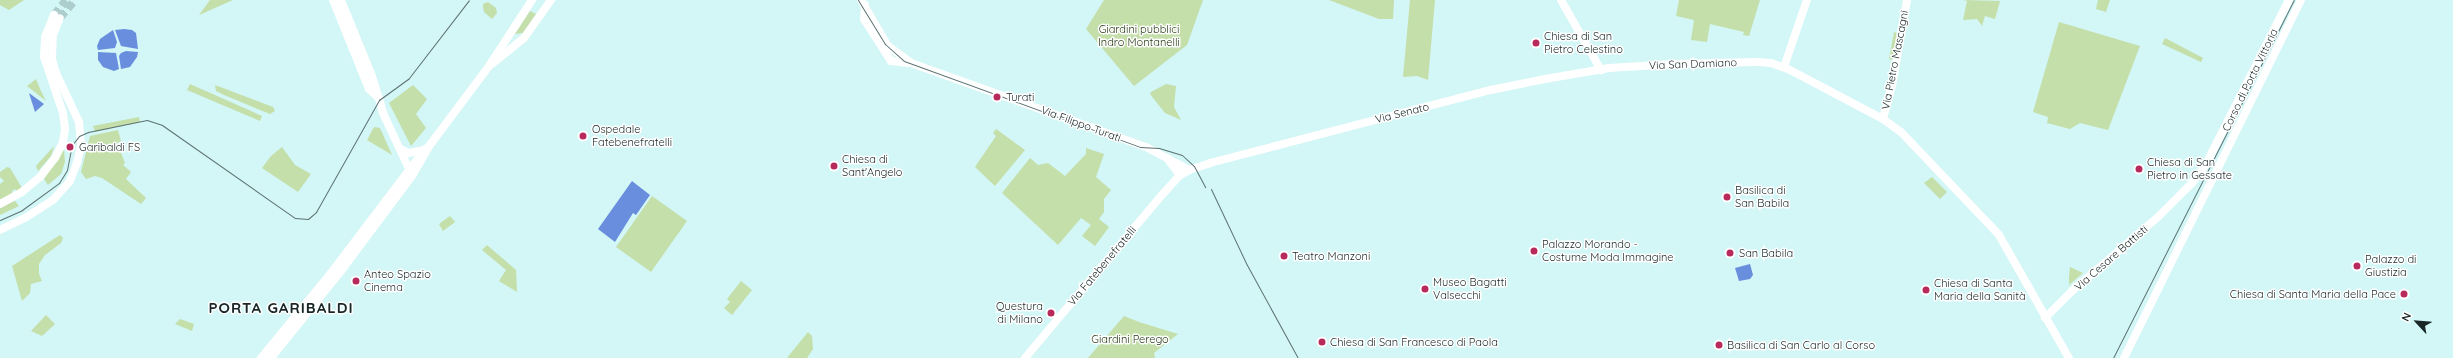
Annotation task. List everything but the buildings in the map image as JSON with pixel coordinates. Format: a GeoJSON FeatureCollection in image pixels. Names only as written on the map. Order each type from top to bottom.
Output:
{"type":"FeatureCollection","features":[{"type":"Feature","properties":{"kind":"street"},"geometry":{"type":"LineString","coordinates":[[333,0],[369,89],[379,98]]}},
{"type":"Feature","properties":{"kind":"street"},"geometry":{"type":"LineString","coordinates":[[342,0],[379,98],[382,113],[410,172]]}},
{"type":"Feature","properties":{"kind":"street"},"geometry":{"type":"LineString","coordinates":[[261,358],[271,354],[333,276],[489,66],[532,0]]}},
{"type":"Feature","properties":{"kind":"street"},"geometry":{"type":"LineString","coordinates":[[489,66],[526,36],[551,0]]}},
{"type":"Feature","properties":{"kind":"street"},"geometry":{"type":"LineString","coordinates":[[1561,0],[1601,70]]}},
{"type":"Feature","properties":{"kind":"street"},"geometry":{"type":"LineString","coordinates":[[1784,68],[1807,0]]}},
{"type":"Feature","properties":{"kind":"street","name":"Via Pietro Mascagni"},"geometry":{"type":"LineString","coordinates":[[1883,119],[1892,86],[1907,0]]}},
{"type":"Feature","properties":{"kind":"street","name":"Corso di Porta Vittoria"},"geometry":{"type":"LineString","coordinates":[[2158,217],[2192,183],[2210,160],[2289,0]]}},
{"type":"Feature","properties":{"kind":"street","name":"Corso di Porta Vittoria"},"geometry":{"type":"LineString","coordinates":[[2124,358],[2223,160],[2300,0]]}},
{"type":"Feature","properties":{"kind":"street","name":"Via Filippo Turati"},"geometry":{"type":"LineString","coordinates":[[863,2],[864,19],[894,58],[941,71],[949,77],[1146,147],[1188,168]]}},
{"type":"Feature","properties":{"kind":"street"},"geometry":{"type":"LineString","coordinates":[[0,204],[26,189],[46,170],[61,146],[64,118],[44,57],[45,38],[57,17],[53,35],[52,62],[79,122],[81,140],[79,158],[68,183],[44,207],[0,230]]}},
{"type":"Feature","properties":{"kind":"street","name":"Via San Damiano"},"geometry":{"type":"LineString","coordinates":[[1601,70],[1674,64],[1758,62],[1784,68],[1883,119],[1904,134],[1993,228],[2068,358]]}},
{"type":"Feature","properties":{"kind":"street","name":"Via Senato"},"geometry":{"type":"LineString","coordinates":[[1180,175],[1188,168],[1497,88],[1601,70]]}},
{"type":"Feature","properties":{"kind":"street"},"geometry":{"type":"LineString","coordinates":[[64,118],[79,122]]}},
{"type":"Feature","properties":{"kind":"street"},"geometry":{"type":"LineString","coordinates":[[400,150],[409,153],[427,148]]}},
{"type":"Feature","properties":{"kind":"street"},"geometry":{"type":"LineString","coordinates":[[1167,158],[1180,175]]}},
{"type":"Feature","properties":{"kind":"street","name":"Via Fatebenefratelli"},"geometry":{"type":"LineString","coordinates":[[1025,358],[1180,175]]}},
{"type":"Feature","properties":{"kind":"street","name":"Via Cesare Battisti"},"geometry":{"type":"LineString","coordinates":[[2045,318],[2064,299],[2158,217]]}},
{"type":"Feature","properties":{"kind":"street","name":"Via Cesare Battisti"},"geometry":{"type":"LineString","coordinates":[[2038,306],[2048,307],[2064,299]]}},
{"type":"Feature","properties":{"kind":"green space"},"geometry":{"type":"Polygon","coordinates":[[[0,0],[24,0],[9,10],[0,5],[0,0]]]}},
{"type":"Feature","properties":{"kind":"green space"},"geometry":{"type":"Polygon","coordinates":[[[210,0],[233,0],[199,15],[210,0]]]}},
{"type":"Feature","properties":{"kind":"green space","name":"Giardini pubblici Indro Montanelli"},"geometry":{"type":"Polygon","coordinates":[[[1104,0],[1203,0],[1187,45],[1134,86],[1086,29],[1104,0]]]}},
{"type":"Feature","properties":{"kind":"green space"},"geometry":{"type":"Polygon","coordinates":[[[1329,0],[1394,0],[1393,19],[1379,19],[1329,0]]]}},
{"type":"Feature","properties":{"kind":"green space"},"geometry":{"type":"Polygon","coordinates":[[[1410,0],[1435,0],[1428,80],[1417,76],[1403,77],[1410,0]]]}},
{"type":"Feature","properties":{"kind":"green space"},"geometry":{"type":"Polygon","coordinates":[[[1679,0],[1760,0],[1749,36],[1743,35],[1744,32],[1710,24],[1707,42],[1691,40],[1694,20],[1676,16],[1679,0]]]}},
{"type":"Feature","properties":{"kind":"green space"},"geometry":{"type":"Polygon","coordinates":[[[1963,0],[2000,1],[1995,19],[1985,16],[1982,26],[1977,19],[1963,20],[1967,1],[1963,0]]]}},
{"type":"Feature","properties":{"kind":"green space"},"geometry":{"type":"Polygon","coordinates":[[[2098,0],[2110,0],[2106,12],[2096,9],[2098,0]]]}},
{"type":"Feature","properties":{"kind":"green space"},"geometry":{"type":"Polygon","coordinates":[[[488,2],[496,8],[497,13],[492,19],[484,12],[483,4],[488,2]]]}},
{"type":"Feature","properties":{"kind":"green space"},"geometry":{"type":"Polygon","coordinates":[[[530,11],[536,14],[523,33],[515,34],[530,11]]]}},
{"type":"Feature","properties":{"kind":"green space"},"geometry":{"type":"Polygon","coordinates":[[[2059,22],[2140,46],[2108,130],[2080,123],[2070,129],[2047,123],[2048,117],[2033,112],[2059,22]]]}},
{"type":"Feature","properties":{"kind":"green space"},"geometry":{"type":"Polygon","coordinates":[[[1894,32],[1898,33],[1893,60],[1889,59],[1894,32]]]}},
{"type":"Feature","properties":{"kind":"green space"},"geometry":{"type":"Polygon","coordinates":[[[2165,38],[2203,58],[2201,62],[2162,44],[2165,38]]]}},
{"type":"Feature","properties":{"kind":"green space"},"geometry":{"type":"Polygon","coordinates":[[[36,79],[41,91],[46,101],[27,86],[36,79]]]}},
{"type":"Feature","properties":{"kind":"green space"},"geometry":{"type":"Polygon","coordinates":[[[190,84],[262,116],[260,121],[187,90],[190,84]]]}},
{"type":"Feature","properties":{"kind":"green space"},"geometry":{"type":"Polygon","coordinates":[[[1166,84],[1176,86],[1174,107],[1181,120],[1165,113],[1150,94],[1166,84]]]}},
{"type":"Feature","properties":{"kind":"green space"},"geometry":{"type":"Polygon","coordinates":[[[215,85],[273,107],[275,111],[270,114],[224,95],[216,91],[215,85]]]}},
{"type":"Feature","properties":{"kind":"green space"},"geometry":{"type":"Polygon","coordinates":[[[413,85],[427,99],[416,114],[426,128],[411,146],[389,103],[413,85]]]}},
{"type":"Feature","properties":{"kind":"green space"},"geometry":{"type":"Polygon","coordinates":[[[139,117],[140,122],[95,132],[93,126],[139,117]]]}},
{"type":"Feature","properties":{"kind":"green space"},"geometry":{"type":"Polygon","coordinates":[[[374,127],[380,128],[392,155],[367,140],[374,127]]]}},
{"type":"Feature","properties":{"kind":"green space"},"geometry":{"type":"Polygon","coordinates":[[[996,129],[1025,150],[995,186],[975,167],[996,136],[993,133],[996,129]]]}},
{"type":"Feature","properties":{"kind":"green space"},"geometry":{"type":"Polygon","coordinates":[[[118,130],[121,141],[117,143],[125,163],[123,165],[131,172],[126,179],[146,198],[141,204],[102,178],[95,176],[86,179],[81,172],[90,136],[118,130]]]}},
{"type":"Feature","properties":{"kind":"green space"},"geometry":{"type":"Polygon","coordinates":[[[54,146],[51,156],[38,171],[36,166],[54,146]]]}},
{"type":"Feature","properties":{"kind":"green space"},"geometry":{"type":"Polygon","coordinates":[[[282,147],[295,165],[311,174],[298,192],[262,168],[271,156],[282,147]]]}},
{"type":"Feature","properties":{"kind":"green space"},"geometry":{"type":"Polygon","coordinates":[[[1086,148],[1104,154],[1096,177],[1111,190],[1104,199],[1104,212],[1099,219],[1109,227],[1095,246],[1082,236],[1091,225],[1081,218],[1058,245],[1002,193],[1030,158],[1038,165],[1048,163],[1065,176],[1086,154],[1086,148]]]}},
{"type":"Feature","properties":{"kind":"green space"},"geometry":{"type":"Polygon","coordinates":[[[64,150],[65,162],[61,174],[48,185],[44,179],[64,150]]]}},
{"type":"Feature","properties":{"kind":"green space"},"geometry":{"type":"Polygon","coordinates":[[[7,167],[10,168],[22,188],[17,192],[15,189],[12,191],[13,194],[0,201],[0,184],[4,181],[0,177],[0,172],[7,167]]]}},
{"type":"Feature","properties":{"kind":"green space"},"geometry":{"type":"Polygon","coordinates":[[[1932,177],[1947,192],[1940,199],[1924,183],[1932,177]]]}},
{"type":"Feature","properties":{"kind":"green space"},"geometry":{"type":"Polygon","coordinates":[[[652,196],[687,221],[651,272],[616,247],[652,196]]]}},
{"type":"Feature","properties":{"kind":"green space"},"geometry":{"type":"Polygon","coordinates":[[[15,201],[19,206],[0,215],[0,207],[15,201]]]}},
{"type":"Feature","properties":{"kind":"green space"},"geometry":{"type":"Polygon","coordinates":[[[450,216],[455,222],[443,231],[439,224],[450,216]]]}},
{"type":"Feature","properties":{"kind":"green space"},"geometry":{"type":"Polygon","coordinates":[[[60,235],[63,238],[61,243],[45,255],[39,264],[39,274],[42,281],[31,284],[30,293],[22,301],[12,266],[60,235]]]}},
{"type":"Feature","properties":{"kind":"green space"},"geometry":{"type":"Polygon","coordinates":[[[487,245],[516,270],[517,292],[499,281],[506,270],[482,250],[487,245]]]}},
{"type":"Feature","properties":{"kind":"green space"},"geometry":{"type":"Polygon","coordinates":[[[2070,267],[2083,273],[2069,285],[2069,277],[2070,267]]]}},
{"type":"Feature","properties":{"kind":"green space"},"geometry":{"type":"Polygon","coordinates":[[[741,281],[752,290],[732,315],[724,308],[730,302],[727,299],[741,281]]]}},
{"type":"Feature","properties":{"kind":"green space"},"geometry":{"type":"Polygon","coordinates":[[[46,315],[55,324],[42,336],[31,331],[46,315]]]}},
{"type":"Feature","properties":{"kind":"green space","name":"Giardini Perego"},"geometry":{"type":"Polygon","coordinates":[[[1124,316],[1178,334],[1154,353],[1155,358],[1088,358],[1124,316]]]}},
{"type":"Feature","properties":{"kind":"green space"},"geometry":{"type":"Polygon","coordinates":[[[180,319],[194,324],[192,331],[175,324],[180,319]]]}},
{"type":"Feature","properties":{"kind":"green space"},"geometry":{"type":"Polygon","coordinates":[[[808,332],[812,336],[813,349],[807,358],[787,358],[808,332]]]}},
{"type":"Feature","properties":{"kind":"water"},"geometry":{"type":"Polygon","coordinates":[[[113,30],[117,42],[115,48],[98,50],[97,46],[100,39],[113,30]]]}},
{"type":"Feature","properties":{"kind":"water"},"geometry":{"type":"Polygon","coordinates":[[[115,30],[132,30],[136,33],[138,49],[121,46],[115,30]]]}},
{"type":"Feature","properties":{"kind":"water"},"geometry":{"type":"Polygon","coordinates":[[[126,51],[138,52],[137,57],[130,67],[121,69],[119,56],[121,53],[126,51]]]}},
{"type":"Feature","properties":{"kind":"water"},"geometry":{"type":"Polygon","coordinates":[[[98,52],[116,53],[119,69],[114,71],[103,67],[98,60],[98,52]]]}},
{"type":"Feature","properties":{"kind":"water"},"geometry":{"type":"Polygon","coordinates":[[[29,93],[44,104],[35,112],[29,93]]]}},
{"type":"Feature","properties":{"kind":"water"},"geometry":{"type":"Polygon","coordinates":[[[632,181],[650,195],[636,215],[633,213],[615,242],[598,229],[632,181]]]}},
{"type":"Feature","properties":{"kind":"water"},"geometry":{"type":"Polygon","coordinates":[[[1750,264],[1753,275],[1750,279],[1739,281],[1735,268],[1750,264]]]}},
{"type":"Feature","properties":{"kind":"tunnel"},"geometry":{"type":"LineString","coordinates":[[54,15],[66,0]]}},
{"type":"Feature","properties":{"kind":"tunnel"},"geometry":{"type":"LineString","coordinates":[[60,18],[75,0]]}},
{"type":"Feature","properties":{"kind":"tram line"},"geometry":{"type":"LineString","coordinates":[[0,220],[22,210],[59,183],[67,170],[72,145],[79,136],[88,132],[147,120],[162,125],[295,218],[308,219],[316,212],[379,100],[409,78],[469,0]]}},
{"type":"Feature","properties":{"kind":"tram line"},"geometry":{"type":"LineString","coordinates":[[858,0],[885,44],[904,61],[1140,147],[1159,148],[1182,155],[1194,166],[1205,187]]}},
{"type":"Feature","properties":{"kind":"tram line"},"geometry":{"type":"LineString","coordinates":[[2113,358],[2294,0]]}},
{"type":"Feature","properties":{"kind":"tram line"},"geometry":{"type":"LineString","coordinates":[[1211,189],[1247,265],[1298,358]]}},
{"type":"Feature","properties":{"kind":"place","name":"Chiesa di San Pietro Celestino"},"geometry":{"type":"Point","coordinates":[1536,43]}},
{"type":"Feature","properties":{"kind":"place","name":"Turati"},"geometry":{"type":"Point","coordinates":[997,97]}},
{"type":"Feature","properties":{"kind":"place","name":"Ospedale Fatebenefratelli"},"geometry":{"type":"Point","coordinates":[583,136]}},
{"type":"Feature","properties":{"kind":"place","name":"Garibaldi FS"},"geometry":{"type":"Point","coordinates":[70,147]}},
{"type":"Feature","properties":{"kind":"place","name":"Chiesa di Sant'Angelo"},"geometry":{"type":"Point","coordinates":[834,166]}},
{"type":"Feature","properties":{"kind":"place","name":"Chiesa di San Pietro in Gessate"},"geometry":{"type":"Point","coordinates":[2139,169]}},
{"type":"Feature","properties":{"kind":"place","name":"Basilica di San Babila"},"geometry":{"type":"Point","coordinates":[1727,197]}},
{"type":"Feature","properties":{"kind":"place","name":"Palazzo Morando - Costume Moda Immagine"},"geometry":{"type":"Point","coordinates":[1534,251]}},
{"type":"Feature","properties":{"kind":"place","name":"San Babila"},"geometry":{"type":"Point","coordinates":[1730,253]}},
{"type":"Feature","properties":{"kind":"place","name":"Teatro Manzoni"},"geometry":{"type":"Point","coordinates":[1284,256]}},
{"type":"Feature","properties":{"kind":"place","name":"Palazzo di Giustizia"},"geometry":{"type":"Point","coordinates":[2357,266]}},
{"type":"Feature","properties":{"kind":"place","name":"Anteo Spazio Cinema"},"geometry":{"type":"Point","coordinates":[356,281]}},
{"type":"Feature","properties":{"kind":"place","name":"Museo Bagatti Valsecchi"},"geometry":{"type":"Point","coordinates":[1425,289]}},
{"type":"Feature","properties":{"kind":"place","name":"Chiesa di Santa Maria della Sanità"},"geometry":{"type":"Point","coordinates":[1926,290]}},
{"type":"Feature","properties":{"kind":"place","name":"Chiesa di Santa Maria della Pace"},"geometry":{"type":"Point","coordinates":[2404,294]}},
{"type":"Feature","properties":{"kind":"place","name":"Questura di Milano"},"geometry":{"type":"Point","coordinates":[1051,313]}},
{"type":"Feature","properties":{"kind":"place","name":"Chiesa di San Francesco di Paola"},"geometry":{"type":"Point","coordinates":[1322,342]}},
{"type":"Feature","properties":{"kind":"place","name":"Basilica di San Carlo al Corso"},"geometry":{"type":"Point","coordinates":[1719,345]}},
{"type":"Feature","properties":{"kind":"district","name":"PORTA GARIBALDI"},"geometry":{"type":"Point","coordinates":[281,308]}}]}
